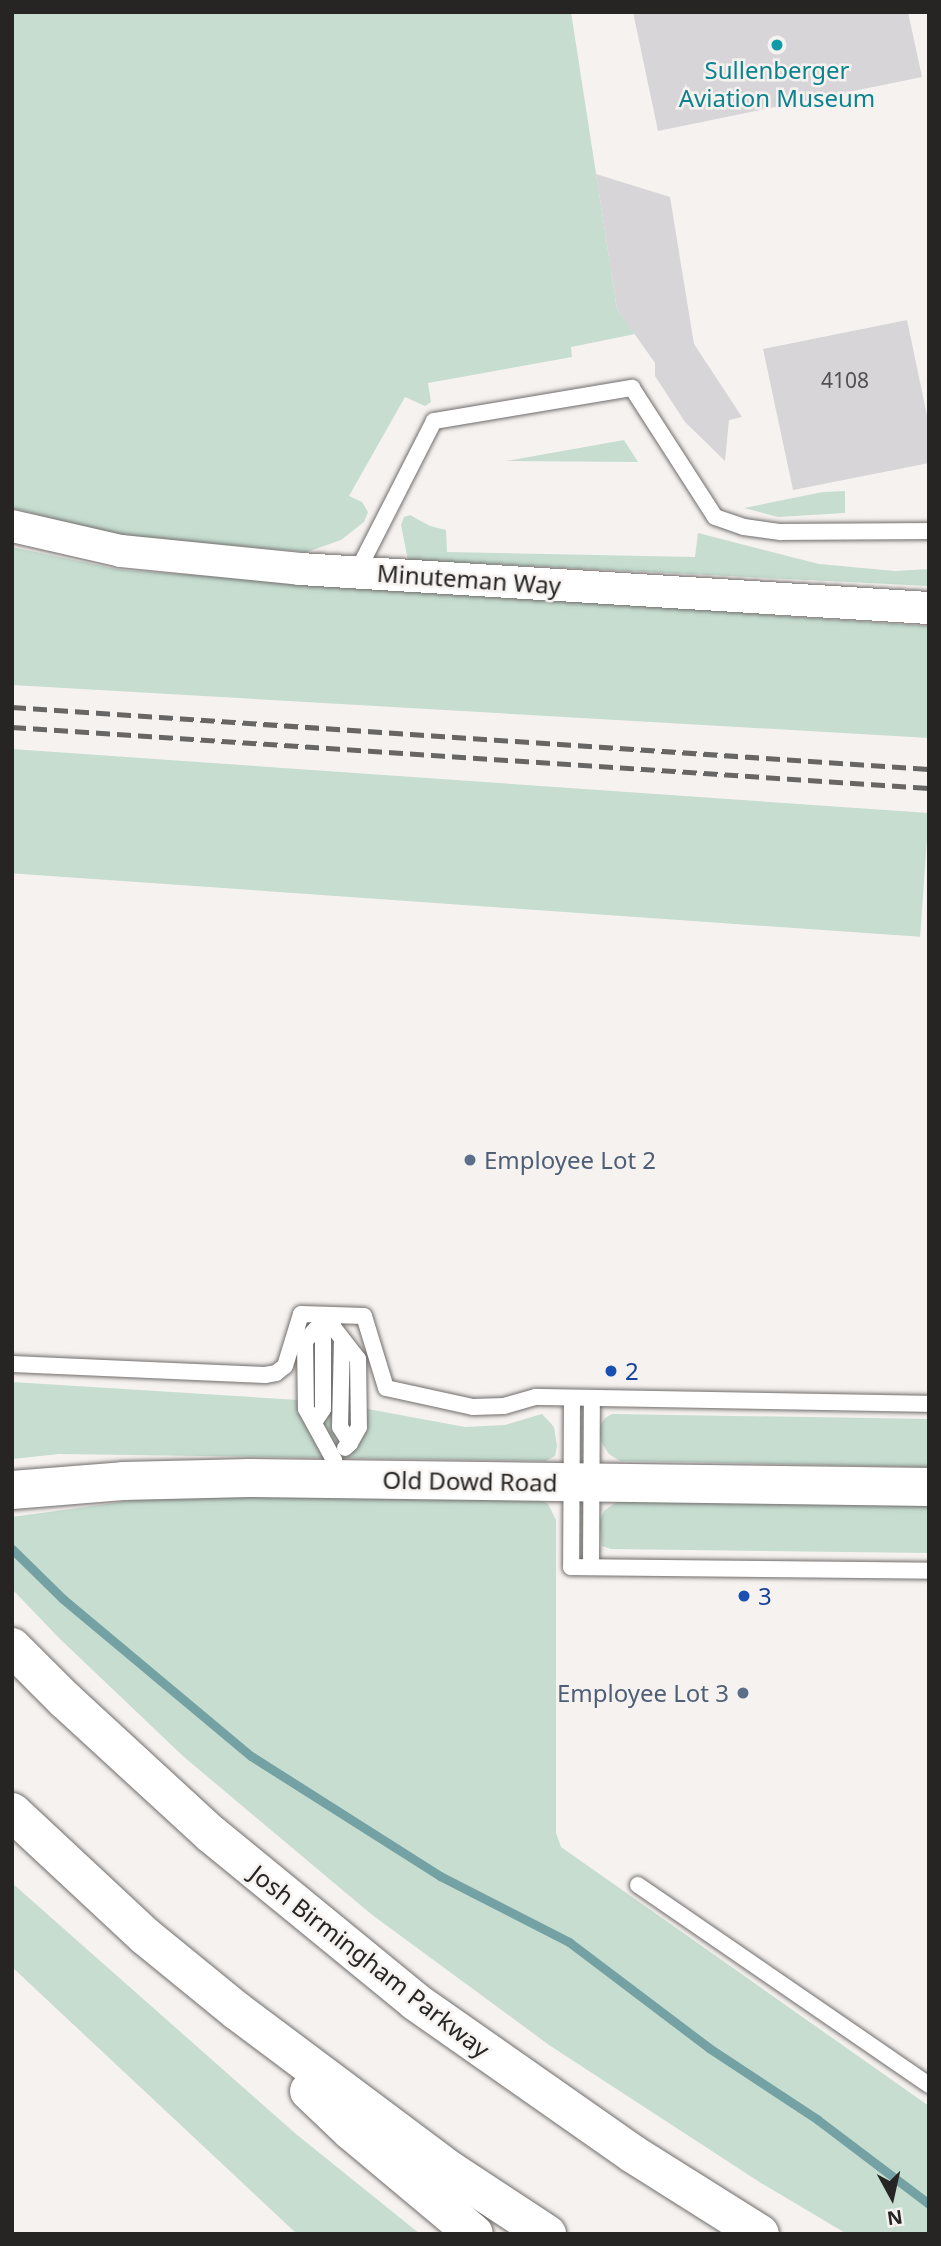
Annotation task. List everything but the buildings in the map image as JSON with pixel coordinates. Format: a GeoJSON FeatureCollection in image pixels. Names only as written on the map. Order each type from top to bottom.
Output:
{"type":"FeatureCollection","features":[{"type":"Feature","properties":{"kind":"main road","name":"Old Dowd Road"},"geometry":{"type":"LineString","coordinates":[[12,1490],[334,1469],[581,1482],[929,1487]]}},
{"type":"Feature","properties":{"kind":"main road","name":"Josh Birmingham Parkway"},"geometry":{"type":"LineString","coordinates":[[12,1647],[64,1699],[211,1834],[406,1994],[600,2132],[760,2234]]}},
{"type":"Feature","properties":{"kind":"main road"},"geometry":{"type":"LineString","coordinates":[[12,1812],[351,2131],[474,2234]]}},
{"type":"Feature","properties":{"kind":"main road"},"geometry":{"type":"LineString","coordinates":[[145,1936],[237,2011],[451,2171],[547,2234]]}},
{"type":"Feature","properties":{"kind":"street","name":"Minuteman Way"},"geometry":{"type":"LineString","coordinates":[[12,526],[121,551],[357,572],[929,608]]}},
{"type":"Feature","properties":{"kind":"lane"},"geometry":{"type":"LineString","coordinates":[[357,572],[434,421],[632,388],[715,517],[744,527],[781,532],[929,531]]}},
{"type":"Feature","properties":{"kind":"lane"},"geometry":{"type":"LineString","coordinates":[[12,1364],[222,1375],[276,1373],[285,1366],[302,1314],[336,1327]]}},
{"type":"Feature","properties":{"kind":"lane"},"geometry":{"type":"LineString","coordinates":[[334,1469],[315,1421],[306,1409],[305,1341],[316,1329],[336,1327],[364,1317],[386,1388],[473,1407],[503,1406],[536,1397],[929,1404]]}},
{"type":"Feature","properties":{"kind":"lane"},"geometry":{"type":"LineString","coordinates":[[334,1469],[350,1443],[340,1427],[336,1327]]}},
{"type":"Feature","properties":{"kind":"lane"},"geometry":{"type":"LineString","coordinates":[[572,1398],[591,1567]]}},
{"type":"Feature","properties":{"kind":"lane"},"geometry":{"type":"LineString","coordinates":[[592,1398],[570,1567],[929,1571]]}},
{"type":"Feature","properties":{"kind":"lane"},"geometry":{"type":"LineString","coordinates":[[638,1885],[929,2085]]}},
{"type":"Feature","properties":{"kind":"green space"},"geometry":{"type":"Polygon","coordinates":[[[12,12],[571,12],[617,309],[635,334],[571,347],[572,357],[428,383],[431,402],[425,406],[405,397],[349,496],[362,502],[368,512],[364,522],[341,540],[307,552],[121,536],[12,508],[12,12]]]}},
{"type":"Feature","properties":{"kind":"green space"},"geometry":{"type":"Polygon","coordinates":[[[624,440],[638,462],[506,461],[624,440]]]}},
{"type":"Feature","properties":{"kind":"green space"},"geometry":{"type":"Polygon","coordinates":[[[845,491],[845,513],[778,517],[744,508],[823,492],[845,491]]]}},
{"type":"Feature","properties":{"kind":"green space"},"geometry":{"type":"Polygon","coordinates":[[[410,515],[430,526],[446,530],[447,552],[695,557],[698,533],[819,564],[895,571],[929,569],[929,586],[408,560],[401,525],[404,517],[410,515]]]}},
{"type":"Feature","properties":{"kind":"green space"},"geometry":{"type":"Polygon","coordinates":[[[12,547],[121,570],[929,626],[929,738],[12,685],[12,547]]]}},
{"type":"Feature","properties":{"kind":"green space"},"geometry":{"type":"Polygon","coordinates":[[[12,749],[929,813],[920,937],[12,873],[12,749]]]}},
{"type":"Feature","properties":{"kind":"green space"},"geometry":{"type":"Polygon","coordinates":[[[12,1382],[330,1402],[465,1427],[505,1425],[542,1414],[554,1427],[557,1446],[555,1456],[546,1461],[59,1454],[12,1459],[12,1382]]]}},
{"type":"Feature","properties":{"kind":"green space"},"geometry":{"type":"Polygon","coordinates":[[[612,1414],[929,1419],[929,1467],[620,1461],[609,1454],[601,1442],[599,1427],[605,1418],[612,1414]]]}},
{"type":"Feature","properties":{"kind":"green space"},"geometry":{"type":"Polygon","coordinates":[[[165,1496],[538,1499],[548,1504],[556,1520],[556,1833],[561,1847],[929,2106],[929,2234],[847,2234],[761,2183],[549,2045],[371,1914],[184,1757],[59,1638],[12,1589],[12,1517],[165,1496]]]}},
{"type":"Feature","properties":{"kind":"green space"},"geometry":{"type":"Polygon","coordinates":[[[617,1502],[929,1503],[929,1553],[611,1549],[602,1546],[599,1521],[605,1510],[617,1502]]]}},
{"type":"Feature","properties":{"kind":"green space"},"geometry":{"type":"Polygon","coordinates":[[[12,1883],[296,2134],[420,2234],[297,2234],[12,1967],[12,1883]]]}},
{"type":"Feature","properties":{"kind":"waterway"},"geometry":{"type":"LineString","coordinates":[[12,1549],[63,1599],[251,1756],[440,1876],[569,1942],[709,2048],[818,2120],[929,2204]]}},
{"type":"Feature","properties":{"kind":"railway"},"geometry":{"type":"LineString","coordinates":[[12,707],[929,769]]}},
{"type":"Feature","properties":{"kind":"railway"},"geometry":{"type":"LineString","coordinates":[[12,727],[929,788]]}},
{"type":"Feature","properties":{"kind":"place","name":"Sullenberger Aviation Museum"},"geometry":{"type":"Point","coordinates":[777,45]}},
{"type":"Feature","properties":{"kind":"place","name":"Employee Lot 2"},"geometry":{"type":"Point","coordinates":[470,1160]}},
{"type":"Feature","properties":{"kind":"place","name":"2"},"geometry":{"type":"Point","coordinates":[611,1371]}},
{"type":"Feature","properties":{"kind":"place","name":"3"},"geometry":{"type":"Point","coordinates":[744,1596]}},
{"type":"Feature","properties":{"kind":"place","name":"Employee Lot 3"},"geometry":{"type":"Point","coordinates":[743,1693]}}]}
